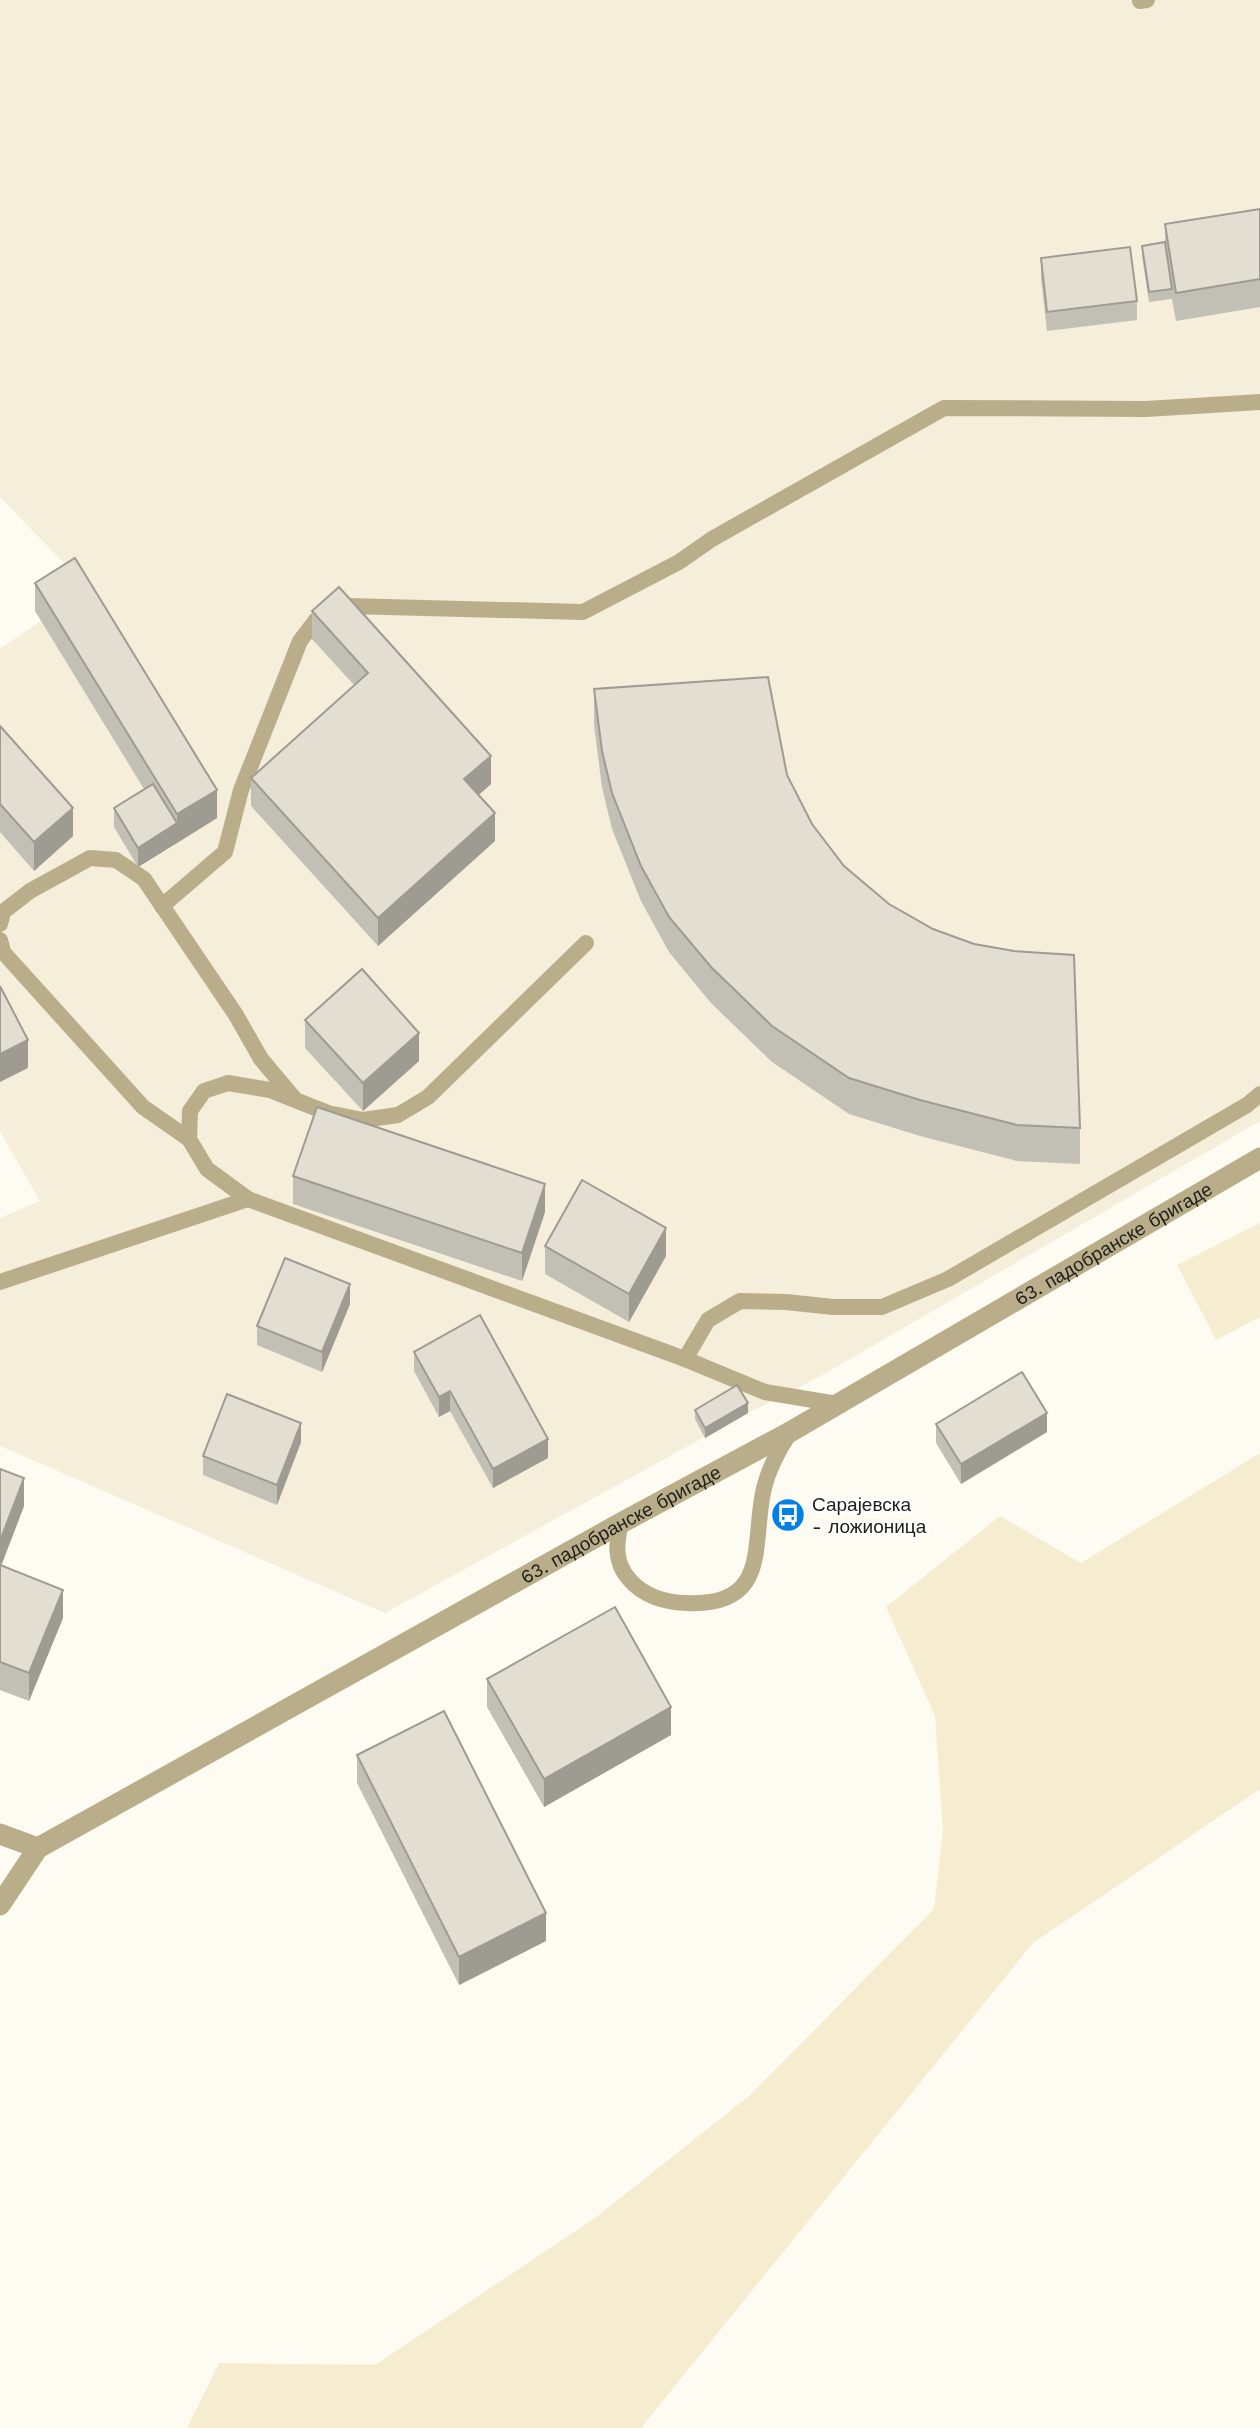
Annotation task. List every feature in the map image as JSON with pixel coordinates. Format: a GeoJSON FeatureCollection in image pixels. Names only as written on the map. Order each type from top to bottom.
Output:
{"type":"FeatureCollection","features":[{"type":"Feature","properties":{"kind":"street","name":"63. падобранске бригаде"},"geometry":{"type":"LineString","coordinates":[[0,1906],[38,1848],[621,1523],[790,1432],[1260,1158]]}},
{"type":"Feature","properties":{"kind":"street"},"geometry":{"type":"LineString","coordinates":[[0,1834],[38,1848]]}},
{"type":"Feature","properties":{"kind":"lane"},"geometry":{"type":"LineString","coordinates":[[1140,1],[1147,0]]}},
{"type":"Feature","properties":{"kind":"lane"},"geometry":{"type":"LineString","coordinates":[[162,906],[225,852],[242,790],[290,666],[300,641],[316,620],[348,606],[583,612],[679,562],[712,539],[944,408],[1146,410],[1260,402]]}},
{"type":"Feature","properties":{"kind":"lane"},"geometry":{"type":"LineString","coordinates":[[0,924],[3,912],[30,891],[90,858],[116,860],[144,879],[236,1015],[261,1059],[294,1099]]}},
{"type":"Feature","properties":{"kind":"lane"},"geometry":{"type":"LineString","coordinates":[[0,940],[3,952],[144,1107],[189,1139],[207,1169],[248,1199],[685,1359],[765,1392],[837,1405]]}},
{"type":"Feature","properties":{"kind":"lane"},"geometry":{"type":"LineString","coordinates":[[189,1139],[190,1111],[204,1091],[228,1083],[270,1090],[328,1113],[363,1120],[398,1115],[428,1097],[586,943]]}},
{"type":"Feature","properties":{"kind":"lane"},"geometry":{"type":"LineString","coordinates":[[685,1359],[708,1320],[740,1301],[882,1307],[947,1279],[1247,1105],[1260,1094]]}},
{"type":"Feature","properties":{"kind":"lane"},"geometry":{"type":"LineString","coordinates":[[0,1282],[248,1199]]}},
{"type":"Feature","properties":{"kind":"lane"},"geometry":{"type":"LineString","coordinates":[[621,1523],[617,1552],[620,1564],[628,1578],[639,1589],[651,1596],[685,1604],[727,1597],[742,1587],[751,1574],[757,1554],[764,1488],[779,1448],[790,1432]]}},
{"type":"Feature","properties":{"kind":"shaded area"},"geometry":{"type":"Polygon","coordinates":[[[0,0],[1260,0],[1260,1121],[819,1377],[748,1413],[385,1613],[0,1446],[0,1218],[40,1201],[0,1131],[0,649],[88,588],[0,497],[0,0]]]}},
{"type":"Feature","properties":{"kind":"shaded area"},"geometry":{"type":"Polygon","coordinates":[[[1260,1223],[1260,1317],[1216,1340],[1177,1265],[1260,1223]]]}},
{"type":"Feature","properties":{"kind":"shaded area"},"geometry":{"type":"Polygon","coordinates":[[[1260,1453],[1260,1789],[1033,1943],[641,2428],[187,2428],[219,2363],[375,2365],[595,2218],[749,2096],[934,1909],[943,1831],[935,1716],[886,1607],[1000,1516],[1081,1563],[1260,1453]]]}},
{"type":"Feature","properties":{"kind":"building"},"geometry":{"type":"Polygon","coordinates":[[[1260,209],[1260,279],[1176,293],[1165,224],[1260,209]]]}},
{"type":"Feature","properties":{"kind":"building"},"geometry":{"type":"Polygon","coordinates":[[[1165,242],[1172,289],[1149,292],[1142,246],[1165,242]]]}},
{"type":"Feature","properties":{"kind":"building"},"geometry":{"type":"Polygon","coordinates":[[[1130,247],[1137,301],[1047,312],[1041,258],[1130,247]]]}},
{"type":"Feature","properties":{"kind":"building"},"geometry":{"type":"Polygon","coordinates":[[[75,558],[217,790],[177,814],[35,583],[75,558]]]}},
{"type":"Feature","properties":{"kind":"building"},"geometry":{"type":"Polygon","coordinates":[[[339,587],[491,756],[464,779],[495,813],[378,918],[251,778],[368,673],[312,611],[339,587]]]}},
{"type":"Feature","properties":{"kind":"building"},"geometry":{"type":"Polygon","coordinates":[[[768,677],[787,775],[812,824],[844,866],[889,904],[933,929],[974,944],[1014,951],[1074,955],[1080,1128],[1017,1125],[849,1078],[772,1026],[711,967],[669,917],[641,866],[612,793],[602,751],[594,689],[768,677]]]}},
{"type":"Feature","properties":{"kind":"building"},"geometry":{"type":"Polygon","coordinates":[[[0,726],[73,808],[34,842],[0,804],[0,726]]]}},
{"type":"Feature","properties":{"kind":"building"},"geometry":{"type":"Polygon","coordinates":[[[153,784],[177,823],[138,848],[114,808],[153,784]]]}},
{"type":"Feature","properties":{"kind":"building"},"geometry":{"type":"Polygon","coordinates":[[[362,969],[419,1033],[363,1083],[305,1020],[362,969]]]}},
{"type":"Feature","properties":{"kind":"building"},"geometry":{"type":"Polygon","coordinates":[[[0,986],[28,1040],[0,1054],[0,986]]]}},
{"type":"Feature","properties":{"kind":"building"},"geometry":{"type":"Polygon","coordinates":[[[317,1107],[545,1184],[522,1253],[293,1176],[317,1107]]]}},
{"type":"Feature","properties":{"kind":"building"},"geometry":{"type":"Polygon","coordinates":[[[582,1180],[666,1228],[629,1294],[545,1246],[582,1180]]]}},
{"type":"Feature","properties":{"kind":"building"},"geometry":{"type":"Polygon","coordinates":[[[285,1258],[350,1284],[322,1352],[257,1326],[285,1258]]]}},
{"type":"Feature","properties":{"kind":"building"},"geometry":{"type":"Polygon","coordinates":[[[480,1315],[548,1439],[493,1469],[450,1391],[439,1397],[414,1352],[480,1315]]]}},
{"type":"Feature","properties":{"kind":"building"},"geometry":{"type":"Polygon","coordinates":[[[1022,1372],[1047,1413],[961,1464],[936,1424],[1022,1372]]]}},
{"type":"Feature","properties":{"kind":"building"},"geometry":{"type":"Polygon","coordinates":[[[737,1385],[748,1403],[705,1428],[695,1410],[737,1385]]]}},
{"type":"Feature","properties":{"kind":"building"},"geometry":{"type":"Polygon","coordinates":[[[227,1394],[301,1423],[277,1485],[203,1456],[227,1394]]]}},
{"type":"Feature","properties":{"kind":"building"},"geometry":{"type":"Polygon","coordinates":[[[0,1469],[24,1478],[0,1541],[0,1469]]]}},
{"type":"Feature","properties":{"kind":"building"},"geometry":{"type":"Polygon","coordinates":[[[0,1565],[63,1590],[29,1673],[0,1662],[0,1565]]]}},
{"type":"Feature","properties":{"kind":"building"},"geometry":{"type":"Polygon","coordinates":[[[615,1607],[671,1707],[544,1779],[487,1679],[615,1607]]]}},
{"type":"Feature","properties":{"kind":"building"},"geometry":{"type":"Polygon","coordinates":[[[444,1711],[546,1913],[459,1957],[357,1755],[444,1711]]]}},
{"type":"Feature","properties":{"kind":"place","name":"Сарајевска - ложионица"},"geometry":{"type":"Point","coordinates":[788,1515]}}]}
